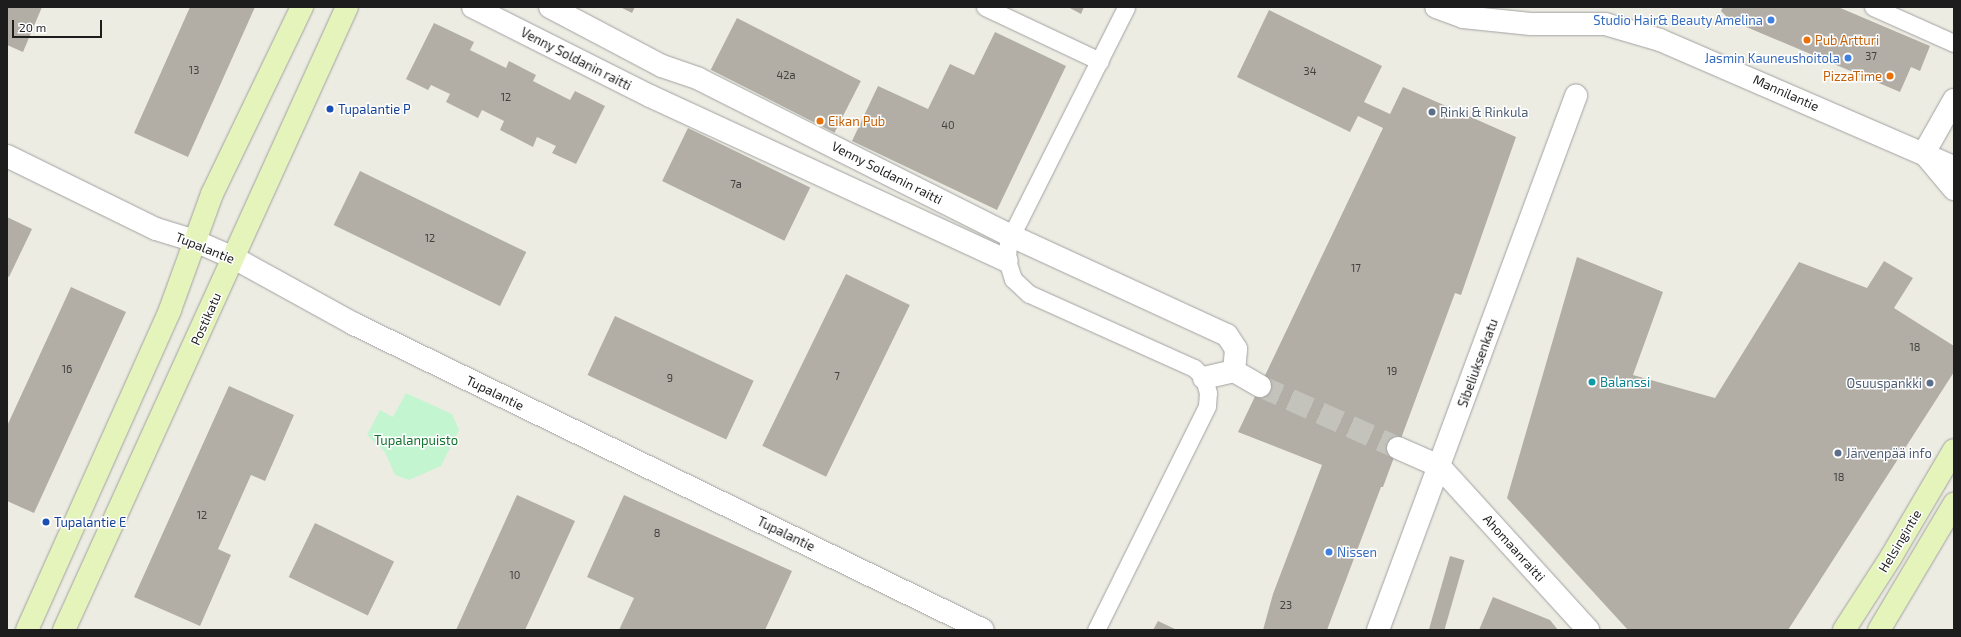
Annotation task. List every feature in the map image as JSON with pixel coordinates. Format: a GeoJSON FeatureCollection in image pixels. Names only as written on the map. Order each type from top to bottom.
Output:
{"type":"FeatureCollection","features":[{"type":"Feature","properties":{"kind":"street"},"geometry":{"type":"LineString","coordinates":[[27,630],[170,310],[212,194],[302,7]]}},
{"type":"Feature","properties":{"kind":"street","name":"Postikatu"},"geometry":{"type":"LineString","coordinates":[[64,630],[347,7]]}},
{"type":"Feature","properties":{"kind":"street","name":"Venny Soldanin raitti"},"geometry":{"type":"LineString","coordinates":[[473,7],[650,96],[1007,260]]}},
{"type":"Feature","properties":{"kind":"street","name":"Venny Soldanin raitti"},"geometry":{"type":"LineString","coordinates":[[550,7],[662,66],[699,79],[1011,235],[1227,335],[1236,349],[1234,371]]}},
{"type":"Feature","properties":{"kind":"street","name":"Mannilantie"},"geometry":{"type":"LineString","coordinates":[[1436,7],[1463,17],[1531,24],[1608,15],[1660,40],[1730,68],[1954,166]]}},
{"type":"Feature","properties":{"kind":"street","name":"Sibeliuksenkatu"},"geometry":{"type":"LineString","coordinates":[[1378,630],[1576,96]]}},
{"type":"Feature","properties":{"kind":"street"},"geometry":{"type":"LineString","coordinates":[[1924,153],[1954,100]]}},
{"type":"Feature","properties":{"kind":"street","name":"Mannilantie"},"geometry":{"type":"LineString","coordinates":[[1924,153],[1954,189]]}},
{"type":"Feature","properties":{"kind":"street","name":"Tupalantie"},"geometry":{"type":"LineString","coordinates":[[7,156],[156,229],[195,241],[234,258],[354,324],[983,630]]}},
{"type":"Feature","properties":{"kind":"street"},"geometry":{"type":"LineString","coordinates":[[1204,378],[1234,371],[1260,386]]}},
{"type":"Feature","properties":{"kind":"street"},"geometry":{"type":"LineString","coordinates":[[1398,448],[1439,466]]}},
{"type":"Feature","properties":{"kind":"street","name":"Helsingintie"},"geometry":{"type":"LineString","coordinates":[[1844,630],[1891,557],[1954,450]]}},
{"type":"Feature","properties":{"kind":"street","name":"Ahomaanraitti"},"geometry":{"type":"LineString","coordinates":[[1439,466],[1588,630]]}},
{"type":"Feature","properties":{"kind":"street","name":"Helsingintie"},"geometry":{"type":"LineString","coordinates":[[1879,630],[1954,504]]}},
{"type":"Feature","properties":{"kind":"lane"},"geometry":{"type":"LineString","coordinates":[[985,7],[1100,61]]}},
{"type":"Feature","properties":{"kind":"lane"},"geometry":{"type":"LineString","coordinates":[[1096,630],[1206,406],[1208,393],[1204,378],[1194,368],[1029,294],[1013,279],[1007,260],[1011,235],[1126,7]]}},
{"type":"Feature","properties":{"kind":"lane"},"geometry":{"type":"LineString","coordinates":[[1873,7],[1954,43]]}},
{"type":"Feature","properties":{"kind":"green space","name":"Tupalanpuisto"},"geometry":{"type":"Polygon","coordinates":[[[406,393],[452,414],[459,430],[441,466],[409,480],[395,475],[385,452],[367,435],[380,410],[393,417],[406,393]]]}},
{"type":"Feature","properties":{"kind":"building"},"geometry":{"type":"Polygon","coordinates":[[[7,7],[42,7],[23,52],[7,45],[7,7]]]}},
{"type":"Feature","properties":{"kind":"building"},"geometry":{"type":"Polygon","coordinates":[[[190,7],[255,7],[188,157],[134,133],[190,7]]]}},
{"type":"Feature","properties":{"kind":"building"},"geometry":{"type":"Polygon","coordinates":[[[620,7],[635,7],[632,13],[620,7]]]}},
{"type":"Feature","properties":{"kind":"building"},"geometry":{"type":"Polygon","coordinates":[[[1068,7],[1084,7],[1081,14],[1068,7]]]}},
{"type":"Feature","properties":{"kind":"building"},"geometry":{"type":"Polygon","coordinates":[[[1723,7],[1838,7],[1930,46],[1920,71],[1911,67],[1900,92],[1730,20],[1721,11],[1723,7]]]}},
{"type":"Feature","properties":{"kind":"building"},"geometry":{"type":"Polygon","coordinates":[[[1269,10],[1382,66],[1364,102],[1390,114],[1403,87],[1516,137],[1461,295],[1455,293],[1383,487],[1381,487],[1327,630],[1263,630],[1273,594],[1322,465],[1238,432],[1383,128],[1358,116],[1350,132],[1237,77],[1269,10]]]}},
{"type":"Feature","properties":{"kind":"building"},"geometry":{"type":"Polygon","coordinates":[[[737,18],[861,81],[835,133],[711,70],[737,18]]]}},
{"type":"Feature","properties":{"kind":"building"},"geometry":{"type":"Polygon","coordinates":[[[434,23],[474,42],[470,50],[506,68],[509,61],[536,75],[533,81],[570,100],[575,91],[605,106],[576,164],[552,153],[556,146],[537,137],[533,147],[500,130],[504,121],[482,110],[478,118],[446,102],[450,94],[431,85],[428,90],[406,79],[434,23]]]}},
{"type":"Feature","properties":{"kind":"building"},"geometry":{"type":"Polygon","coordinates":[[[995,32],[1066,66],[997,210],[852,141],[878,86],[928,109],[950,64],[974,75],[995,32]]]}},
{"type":"Feature","properties":{"kind":"building"},"geometry":{"type":"Polygon","coordinates":[[[688,128],[810,188],[784,241],[662,181],[688,128]]]}},
{"type":"Feature","properties":{"kind":"building"},"geometry":{"type":"Polygon","coordinates":[[[360,171],[526,252],[500,306],[334,225],[360,171]]]}},
{"type":"Feature","properties":{"kind":"building"},"geometry":{"type":"Polygon","coordinates":[[[7,217],[32,229],[9,277],[7,276],[7,217]]]}},
{"type":"Feature","properties":{"kind":"building"},"geometry":{"type":"Polygon","coordinates":[[[1577,257],[1663,292],[1633,375],[1715,398],[1799,262],[1867,288],[1884,261],[1913,278],[1894,308],[1954,346],[1954,372],[1788,630],[1628,630],[1507,498],[1577,257]]]}},
{"type":"Feature","properties":{"kind":"building"},"geometry":{"type":"Polygon","coordinates":[[[846,274],[910,305],[826,477],[762,446],[846,274]]]}},
{"type":"Feature","properties":{"kind":"building"},"geometry":{"type":"Polygon","coordinates":[[[71,287],[126,312],[34,513],[7,501],[7,426],[71,287]]]}},
{"type":"Feature","properties":{"kind":"building"},"geometry":{"type":"Polygon","coordinates":[[[615,316],[754,381],[726,440],[588,375],[615,316]]]}},
{"type":"Feature","properties":{"kind":"building"},"geometry":{"type":"Polygon","coordinates":[[[229,386],[294,415],[265,481],[251,475],[218,549],[231,555],[200,626],[134,597],[229,386]]]}},
{"type":"Feature","properties":{"kind":"building"},"geometry":{"type":"Polygon","coordinates":[[[517,495],[575,521],[525,630],[456,630],[517,495]]]}},
{"type":"Feature","properties":{"kind":"building"},"geometry":{"type":"Polygon","coordinates":[[[624,495],[792,571],[765,630],[619,630],[634,598],[587,577],[624,495]]]}},
{"type":"Feature","properties":{"kind":"building"},"geometry":{"type":"Polygon","coordinates":[[[315,523],[394,562],[368,616],[289,577],[315,523]]]}},
{"type":"Feature","properties":{"kind":"building"},"geometry":{"type":"Polygon","coordinates":[[[1450,556],[1464,560],[1444,630],[1429,629],[1450,556]]]}},
{"type":"Feature","properties":{"kind":"building"},"geometry":{"type":"Polygon","coordinates":[[[1493,597],[1550,620],[1558,630],[1479,630],[1493,597]]]}},
{"type":"Feature","properties":{"kind":"building"},"geometry":{"type":"Polygon","coordinates":[[[1158,621],[1177,630],[1153,630],[1158,621]]]}},
{"type":"Feature","properties":{"kind":"tunnel"},"geometry":{"type":"LineString","coordinates":[[1260,386],[1398,448]]}},
{"type":"Feature","properties":{"kind":"place","name":"Studio Hair& Beauty Amelina"},"geometry":{"type":"Point","coordinates":[1771,20]}},
{"type":"Feature","properties":{"kind":"place","name":"Pub Artturi"},"geometry":{"type":"Point","coordinates":[1807,40]}},
{"type":"Feature","properties":{"kind":"place","name":"Jasmin Kauneushoitola"},"geometry":{"type":"Point","coordinates":[1848,58]}},
{"type":"Feature","properties":{"kind":"place","name":"PizzaTime"},"geometry":{"type":"Point","coordinates":[1890,76]}},
{"type":"Feature","properties":{"kind":"place","name":"Tupalantie P"},"geometry":{"type":"Point","coordinates":[330,109]}},
{"type":"Feature","properties":{"kind":"place","name":"Rinki & Rinkula"},"geometry":{"type":"Point","coordinates":[1432,112]}},
{"type":"Feature","properties":{"kind":"place","name":"Eikan Pub"},"geometry":{"type":"Point","coordinates":[820,121]}},
{"type":"Feature","properties":{"kind":"place","name":"Balanssi"},"geometry":{"type":"Point","coordinates":[1592,382]}},
{"type":"Feature","properties":{"kind":"place","name":"Osuuspankki"},"geometry":{"type":"Point","coordinates":[1930,383]}},
{"type":"Feature","properties":{"kind":"place","name":"Järvenpää info"},"geometry":{"type":"Point","coordinates":[1838,453]}},
{"type":"Feature","properties":{"kind":"place","name":"Tupalantie E"},"geometry":{"type":"Point","coordinates":[46,522]}},
{"type":"Feature","properties":{"kind":"place","name":"Nissen"},"geometry":{"type":"Point","coordinates":[1329,552]}}]}
